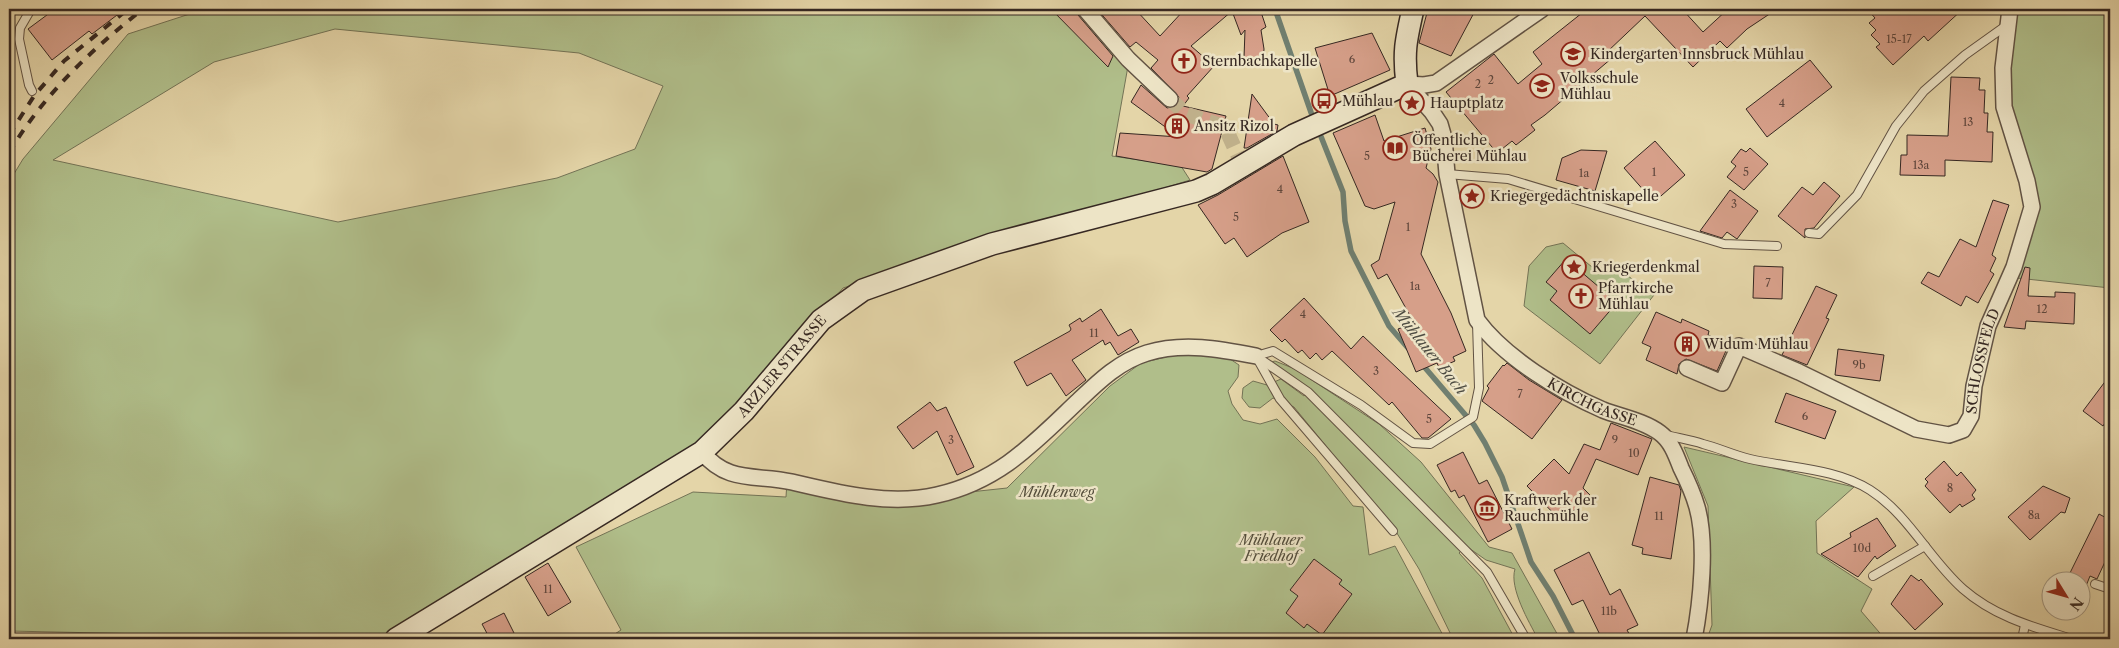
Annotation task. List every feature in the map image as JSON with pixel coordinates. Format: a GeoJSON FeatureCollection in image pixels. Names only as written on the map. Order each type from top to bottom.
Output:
{"type":"FeatureCollection","features":[{"type":"Feature","properties":{"kind":"main road"},"geometry":{"type":"LineString","coordinates":[[1408,84],[1404,46],[1413,9]]}},
{"type":"Feature","properties":{"kind":"main road","name":"ARZLER STRASSE"},"geometry":{"type":"LineString","coordinates":[[396,639],[702,452],[744,411],[821,320],[863,290],[992,244],[1196,191],[1212,184],[1294,135],[1408,84]]}},
{"type":"Feature","properties":{"kind":"street"},"geometry":{"type":"LineString","coordinates":[[1085,9],[1128,59],[1170,99]]}},
{"type":"Feature","properties":{"kind":"street"},"geometry":{"type":"LineString","coordinates":[[1408,84],[1424,85],[1436,83],[1542,9]]}},
{"type":"Feature","properties":{"kind":"street","name":"SCHLOSSFELD"},"geometry":{"type":"LineString","coordinates":[[1687,368],[1722,383],[1739,346],[1799,372],[1916,429],[1949,435],[1963,430],[1971,416],[1974,386],[1988,326],[2014,268],[2032,207],[2027,181],[2004,107],[2003,68],[2010,9]]}},
{"type":"Feature","properties":{"kind":"street"},"geometry":{"type":"LineString","coordinates":[[1408,84],[1440,124],[1444,138],[1447,174]]}},
{"type":"Feature","properties":{"kind":"street","name":"KIRCHGASSE"},"geometry":{"type":"LineString","coordinates":[[1447,174],[1477,320],[1488,335],[1573,396],[1661,434]]}},
{"type":"Feature","properties":{"kind":"street"},"geometry":{"type":"LineString","coordinates":[[702,452],[716,467],[735,475],[787,481],[869,498],[904,499],[936,496],[978,481],[1013,462],[1100,380],[1135,357],[1163,350],[1192,348],[1256,356]]}},
{"type":"Feature","properties":{"kind":"street"},"geometry":{"type":"LineString","coordinates":[[1661,434],[1669,441],[1682,468],[1697,507],[1700,524],[1700,612],[1694,639]]}},
{"type":"Feature","properties":{"kind":"lane"},"geometry":{"type":"LineString","coordinates":[[31,9],[20,28],[19,39],[32,91]]}},
{"type":"Feature","properties":{"kind":"lane"},"geometry":{"type":"LineString","coordinates":[[1809,233],[1819,234],[1857,195],[1896,126],[1924,91],[1959,60],[2007,25]]}},
{"type":"Feature","properties":{"kind":"lane"},"geometry":{"type":"LineString","coordinates":[[1447,174],[1508,179],[1724,244],[1777,246]]}},
{"type":"Feature","properties":{"kind":"lane"},"geometry":{"type":"LineString","coordinates":[[1256,356],[1273,351],[1361,405],[1413,443],[1430,444],[1473,417],[1478,388],[1477,320]]}},
{"type":"Feature","properties":{"kind":"lane"},"geometry":{"type":"LineString","coordinates":[[1256,356],[1280,399],[1393,532]]}},
{"type":"Feature","properties":{"kind":"lane"},"geometry":{"type":"LineString","coordinates":[[1256,356],[1308,392],[1487,572],[1526,639]]}},
{"type":"Feature","properties":{"kind":"lane"},"geometry":{"type":"LineString","coordinates":[[1661,434],[1703,444],[1734,455],[1832,475],[1859,484],[1879,496],[1898,513],[1962,589],[1981,604],[2002,616],[2025,625],[2072,639]]}},
{"type":"Feature","properties":{"kind":"lane"},"geometry":{"type":"LineString","coordinates":[[1873,576],[1925,546]]}},
{"type":"Feature","properties":{"kind":"lane"},"geometry":{"type":"LineString","coordinates":[[2095,584],[2110,589]]}},
{"type":"Feature","properties":{"kind":"lane"},"geometry":{"type":"LineString","coordinates":[[2022,639],[2025,625]]}},
{"type":"Feature","properties":{"kind":"green space"},"geometry":{"type":"Polygon","coordinates":[[[205,9],[1077,9],[1128,66],[1112,156],[1181,166],[1190,180],[843,288],[702,452],[379,639],[9,631],[9,237],[13,229],[9,235],[9,182],[23,159],[128,34],[205,9]],[[335,29],[214,62],[53,160],[338,222],[557,178],[635,149],[663,86],[579,53],[335,29]]]}},
{"type":"Feature","properties":{"kind":"green space"},"geometry":{"type":"Polygon","coordinates":[[[2016,9],[2110,9],[2110,288],[2017,278],[2035,216],[2011,115],[2006,76],[2016,9]]]}},
{"type":"Feature","properties":{"kind":"green space"},"geometry":{"type":"Polygon","coordinates":[[[1563,243],[1598,272],[1604,265],[1609,268],[1613,265],[1654,295],[1600,364],[1524,306],[1529,266],[1546,247],[1563,243]]]}},
{"type":"Feature","properties":{"kind":"green space"},"geometry":{"type":"Polygon","coordinates":[[[1205,353],[1227,357],[1239,365],[1238,377],[1228,391],[1232,404],[1243,420],[1260,424],[1277,419],[1315,457],[1353,506],[1363,507],[1369,555],[1395,546],[1445,639],[607,639],[621,630],[576,547],[693,492],[786,497],[787,481],[905,499],[1007,488],[1110,386],[1141,363],[1178,354],[1205,353]]]}},
{"type":"Feature","properties":{"kind":"green space"},"geometry":{"type":"Polygon","coordinates":[[[1275,361],[1295,369],[1379,424],[1421,462],[1489,547],[1512,553],[1560,639],[1538,639],[1517,595],[1514,577],[1515,569],[1486,560],[1466,546],[1459,553],[1482,578],[1515,639],[1453,639],[1419,569],[1395,530],[1294,407],[1273,398],[1260,408],[1249,407],[1242,398],[1243,388],[1253,381],[1267,385],[1281,379],[1304,396],[1310,390],[1271,362],[1275,361]]]}},
{"type":"Feature","properties":{"kind":"green space"},"geometry":{"type":"Polygon","coordinates":[[[1684,447],[1854,487],[1816,521],[1817,553],[1872,589],[1861,611],[1885,639],[1707,639],[1712,625],[1708,506],[1684,447]]]}},
{"type":"Feature","properties":{"kind":"building"},"geometry":{"type":"Polygon","coordinates":[[[55,9],[125,9],[92,34],[89,31],[52,60],[28,29],[55,9]]]}},
{"type":"Feature","properties":{"kind":"building"},"geometry":{"type":"Polygon","coordinates":[[[1051,9],[1076,9],[1078,15],[1113,56],[1108,67],[1051,9]]]}},
{"type":"Feature","properties":{"kind":"building"},"geometry":{"type":"Polygon","coordinates":[[[1097,9],[1135,9],[1160,36],[1185,9],[1264,9],[1261,12],[1266,27],[1261,30],[1264,49],[1263,62],[1244,58],[1245,30],[1241,35],[1232,11],[1191,46],[1214,66],[1187,96],[1189,98],[1183,106],[1226,116],[1212,169],[1207,172],[1116,156],[1120,133],[1179,137],[1131,102],[1141,85],[1167,108],[1176,106],[1179,97],[1151,68],[1158,60],[1136,42],[1130,47],[1097,9]]]}},
{"type":"Feature","properties":{"kind":"building"},"geometry":{"type":"Polygon","coordinates":[[[1428,9],[1476,9],[1451,56],[1419,43],[1428,9]]]}},
{"type":"Feature","properties":{"kind":"building"},"geometry":{"type":"Polygon","coordinates":[[[1587,9],[1682,9],[1703,32],[1728,9],[1777,9],[1747,29],[1727,48],[1720,41],[1693,67],[1645,16],[1607,52],[1612,58],[1531,125],[1535,130],[1516,145],[1512,141],[1497,153],[1446,92],[1494,54],[1518,84],[1542,64],[1533,52],[1587,9]]]}},
{"type":"Feature","properties":{"kind":"building"},"geometry":{"type":"Polygon","coordinates":[[[1867,9],[1963,9],[1928,41],[1924,36],[1893,65],[1876,47],[1880,44],[1871,35],[1876,30],[1869,23],[1875,18],[1867,9]]]}},
{"type":"Feature","properties":{"kind":"building"},"geometry":{"type":"Polygon","coordinates":[[[1372,33],[1390,70],[1330,96],[1315,48],[1372,33]]]}},
{"type":"Feature","properties":{"kind":"building"},"geometry":{"type":"Polygon","coordinates":[[[1810,60],[1832,87],[1767,137],[1746,109],[1810,60]]]}},
{"type":"Feature","properties":{"kind":"building"},"geometry":{"type":"Polygon","coordinates":[[[1951,77],[1980,78],[1979,90],[1985,90],[1984,113],[1988,113],[1987,132],[1993,132],[1992,162],[1945,160],[1945,176],[1900,175],[1901,155],[1907,155],[1907,135],[1948,136],[1951,77]]]}},
{"type":"Feature","properties":{"kind":"building"},"geometry":{"type":"Polygon","coordinates":[[[1252,94],[1274,124],[1278,125],[1277,131],[1244,148],[1252,94]]]}},
{"type":"Feature","properties":{"kind":"building"},"geometry":{"type":"Polygon","coordinates":[[[1375,115],[1384,141],[1425,128],[1431,149],[1426,168],[1438,182],[1421,254],[1451,313],[1466,351],[1453,357],[1455,361],[1439,368],[1437,363],[1416,372],[1398,329],[1414,323],[1387,274],[1378,279],[1371,265],[1379,260],[1395,202],[1374,209],[1365,206],[1333,133],[1375,115]]]}},
{"type":"Feature","properties":{"kind":"building"},"geometry":{"type":"Polygon","coordinates":[[[1655,141],[1685,175],[1654,202],[1624,168],[1655,141]]]}},
{"type":"Feature","properties":{"kind":"building"},"geometry":{"type":"Polygon","coordinates":[[[1750,148],[1768,164],[1744,190],[1727,177],[1736,166],[1731,162],[1741,149],[1746,152],[1750,148]]]}},
{"type":"Feature","properties":{"kind":"building"},"geometry":{"type":"Polygon","coordinates":[[[1581,150],[1607,151],[1595,191],[1556,180],[1562,158],[1581,150]]]}},
{"type":"Feature","properties":{"kind":"building"},"geometry":{"type":"Polygon","coordinates":[[[1283,156],[1309,222],[1282,233],[1247,257],[1234,238],[1225,244],[1198,205],[1283,156]]]}},
{"type":"Feature","properties":{"kind":"building"},"geometry":{"type":"Polygon","coordinates":[[[1824,182],[1840,196],[1814,228],[1805,229],[1805,238],[1778,216],[1802,187],[1813,195],[1824,182]]]}},
{"type":"Feature","properties":{"kind":"building"},"geometry":{"type":"Polygon","coordinates":[[[1730,190],[1758,211],[1737,239],[1727,232],[1722,238],[1700,231],[1730,190]]]}},
{"type":"Feature","properties":{"kind":"building"},"geometry":{"type":"Polygon","coordinates":[[[1993,200],[2009,205],[1992,255],[1996,258],[1990,271],[1994,274],[1978,303],[1966,296],[1961,306],[1921,283],[1928,272],[1939,277],[1960,239],[1976,247],[1993,200]]]}},
{"type":"Feature","properties":{"kind":"building","name":"Pfarrkirche Mühlau"},"geometry":{"type":"Polygon","coordinates":[[[1566,259],[1613,299],[1614,306],[1590,334],[1550,300],[1557,291],[1546,282],[1566,259]]]}},
{"type":"Feature","properties":{"kind":"building"},"geometry":{"type":"Polygon","coordinates":[[[1754,266],[1783,267],[1782,299],[1753,298],[1754,266]]]}},
{"type":"Feature","properties":{"kind":"building"},"geometry":{"type":"Polygon","coordinates":[[[2025,267],[2030,268],[2028,296],[2055,297],[2055,292],[2075,293],[2074,324],[2026,321],[2025,329],[2004,327],[2025,267]]]}},
{"type":"Feature","properties":{"kind":"building"},"geometry":{"type":"Polygon","coordinates":[[[1816,286],[1837,295],[1826,318],[1829,319],[1807,365],[1782,355],[1816,286]]]}},
{"type":"Feature","properties":{"kind":"building"},"geometry":{"type":"Polygon","coordinates":[[[1304,298],[1351,349],[1363,336],[1451,419],[1428,438],[1422,438],[1392,402],[1389,405],[1332,351],[1322,360],[1316,353],[1310,359],[1302,350],[1298,353],[1285,339],[1282,342],[1270,330],[1304,298]]]}},
{"type":"Feature","properties":{"kind":"building"},"geometry":{"type":"Polygon","coordinates":[[[1101,309],[1118,336],[1131,329],[1139,342],[1118,355],[1110,342],[1105,345],[1103,340],[1072,360],[1086,380],[1066,396],[1051,373],[1027,386],[1014,362],[1070,331],[1069,325],[1080,318],[1082,322],[1101,309]]]}},
{"type":"Feature","properties":{"kind":"building","name":"Widum Mühlau"},"geometry":{"type":"Polygon","coordinates":[[[1656,312],[1681,323],[1682,319],[1709,331],[1708,335],[1729,344],[1717,371],[1686,359],[1679,364],[1677,374],[1646,360],[1651,347],[1642,343],[1656,312]]]}},
{"type":"Feature","properties":{"kind":"building"},"geometry":{"type":"Polygon","coordinates":[[[1838,349],[1884,355],[1880,381],[1835,375],[1838,349]]]}},
{"type":"Feature","properties":{"kind":"building"},"geometry":{"type":"Polygon","coordinates":[[[1507,363],[1529,380],[1562,400],[1532,439],[1482,401],[1489,388],[1487,386],[1503,365],[1507,363]]]}},
{"type":"Feature","properties":{"kind":"building"},"geometry":{"type":"Polygon","coordinates":[[[2110,375],[2110,415],[2103,426],[2083,411],[2110,375]]]}},
{"type":"Feature","properties":{"kind":"building"},"geometry":{"type":"Polygon","coordinates":[[[1786,393],[1836,411],[1825,439],[1775,422],[1786,393]]]}},
{"type":"Feature","properties":{"kind":"building"},"geometry":{"type":"Polygon","coordinates":[[[930,402],[937,411],[946,407],[974,467],[957,475],[937,431],[913,449],[897,427],[930,402]]]}},
{"type":"Feature","properties":{"kind":"building"},"geometry":{"type":"Polygon","coordinates":[[[1611,423],[1652,439],[1638,475],[1596,459],[1583,488],[1590,495],[1562,522],[1527,486],[1554,459],[1569,474],[1584,444],[1600,450],[1611,423]]]}},
{"type":"Feature","properties":{"kind":"building"},"geometry":{"type":"Polygon","coordinates":[[[1463,452],[1479,484],[1487,480],[1512,529],[1488,542],[1464,495],[1459,498],[1455,490],[1451,492],[1437,465],[1463,452]]]}},
{"type":"Feature","properties":{"kind":"building"},"geometry":{"type":"Polygon","coordinates":[[[1944,461],[1957,476],[1961,472],[1976,490],[1972,495],[1975,499],[1962,507],[1960,504],[1950,513],[1925,486],[1928,482],[1925,479],[1944,461]]]}},
{"type":"Feature","properties":{"kind":"building"},"geometry":{"type":"Polygon","coordinates":[[[1650,477],[1679,485],[1681,491],[1671,559],[1642,554],[1643,548],[1632,545],[1650,477]]]}},
{"type":"Feature","properties":{"kind":"building"},"geometry":{"type":"Polygon","coordinates":[[[2043,486],[2070,498],[2065,513],[2061,512],[2030,540],[2008,517],[2043,486]]]}},
{"type":"Feature","properties":{"kind":"building"},"geometry":{"type":"Polygon","coordinates":[[[2099,514],[2110,520],[2110,551],[2097,579],[2092,577],[2092,570],[2071,570],[2099,514]]]}},
{"type":"Feature","properties":{"kind":"building"},"geometry":{"type":"Polygon","coordinates":[[[1877,518],[1896,546],[1877,559],[1875,556],[1858,577],[1821,554],[1851,537],[1850,533],[1877,518]]]}},
{"type":"Feature","properties":{"kind":"building"},"geometry":{"type":"Polygon","coordinates":[[[1589,552],[1610,595],[1620,589],[1638,625],[1627,630],[1632,639],[1602,639],[1583,600],[1572,605],[1554,570],[1589,552]]]}},
{"type":"Feature","properties":{"kind":"building"},"geometry":{"type":"Polygon","coordinates":[[[1314,559],[1342,580],[1339,584],[1352,594],[1322,635],[1307,624],[1304,628],[1286,613],[1298,596],[1290,590],[1314,559]]]}},
{"type":"Feature","properties":{"kind":"building"},"geometry":{"type":"Polygon","coordinates":[[[548,563],[571,602],[548,616],[525,577],[548,563]]]}},
{"type":"Feature","properties":{"kind":"building"},"geometry":{"type":"Polygon","coordinates":[[[1911,575],[1919,581],[1921,579],[1943,604],[1915,630],[1891,604],[1911,575]]]}},
{"type":"Feature","properties":{"kind":"building"},"geometry":{"type":"Polygon","coordinates":[[[504,613],[517,639],[490,639],[482,624],[504,613]]]}},
{"type":"Feature","properties":{"kind":"waterway","name":"Mühlauer Bach"},"geometry":{"type":"LineString","coordinates":[[1275,9],[1314,121]]}},
{"type":"Feature","properties":{"kind":"waterway","name":"Mühlauer Bach"},"geometry":{"type":"LineString","coordinates":[[1318,129],[1343,192],[1345,221],[1351,251],[1389,326],[1408,348]]}},
{"type":"Feature","properties":{"kind":"waterway","name":"Mühlauer Bach"},"geometry":{"type":"LineString","coordinates":[[1421,363],[1474,425],[1485,443],[1502,477],[1531,562],[1553,596],[1575,639]]}},
{"type":"Feature","properties":{"kind":"tunnel"},"geometry":{"type":"LineString","coordinates":[[1170,99],[1186,114],[1225,127],[1242,164]]}},
{"type":"Feature","properties":{"kind":"railway"},"geometry":{"type":"LineString","coordinates":[[9,135],[34,96],[64,61],[128,9]]}},
{"type":"Feature","properties":{"kind":"railway"},"geometry":{"type":"LineString","coordinates":[[9,153],[37,112],[69,75],[143,9]]}},
{"type":"Feature","properties":{"kind":"place","name":"Kindergarten Innsbruck Mühlau"},"geometry":{"type":"Point","coordinates":[1573,54]}},
{"type":"Feature","properties":{"kind":"place","name":"Sternbachkapelle"},"geometry":{"type":"Point","coordinates":[1184,61]}},
{"type":"Feature","properties":{"kind":"place","name":"Volksschule Mühlau"},"geometry":{"type":"Point","coordinates":[1542,86]}},
{"type":"Feature","properties":{"kind":"place","name":"Mühlau"},"geometry":{"type":"Point","coordinates":[1324,101]}},
{"type":"Feature","properties":{"kind":"place","name":"Hauptplatz"},"geometry":{"type":"Point","coordinates":[1412,103]}},
{"type":"Feature","properties":{"kind":"place","name":"Ansitz Rizol"},"geometry":{"type":"Point","coordinates":[1177,126]}},
{"type":"Feature","properties":{"kind":"place","name":"Öffentliche Bücherei Mühlau"},"geometry":{"type":"Point","coordinates":[1395,148]}},
{"type":"Feature","properties":{"kind":"place","name":"Kriegergedächtniskapelle"},"geometry":{"type":"Point","coordinates":[1472,196]}},
{"type":"Feature","properties":{"kind":"place","name":"Kriegerdenkmal"},"geometry":{"type":"Point","coordinates":[1574,267]}},
{"type":"Feature","properties":{"kind":"place","name":"Pfarrkirche Mühlau"},"geometry":{"type":"Point","coordinates":[1581,296]}},
{"type":"Feature","properties":{"kind":"place","name":"Widum Mühlau"},"geometry":{"type":"Point","coordinates":[1687,344]}},
{"type":"Feature","properties":{"kind":"place","name":"Kraftwerk der Rauchmühle"},"geometry":{"type":"Point","coordinates":[1487,508]}},
{"type":"Feature","properties":{"kind":"park label","name":"Mühlenweg"},"geometry":{"type":"Point","coordinates":[1057,492]}},
{"type":"Feature","properties":{"kind":"park label","name":"Mühlauer Friedhof"},"geometry":{"type":"Point","coordinates":[1271,548]}}]}
